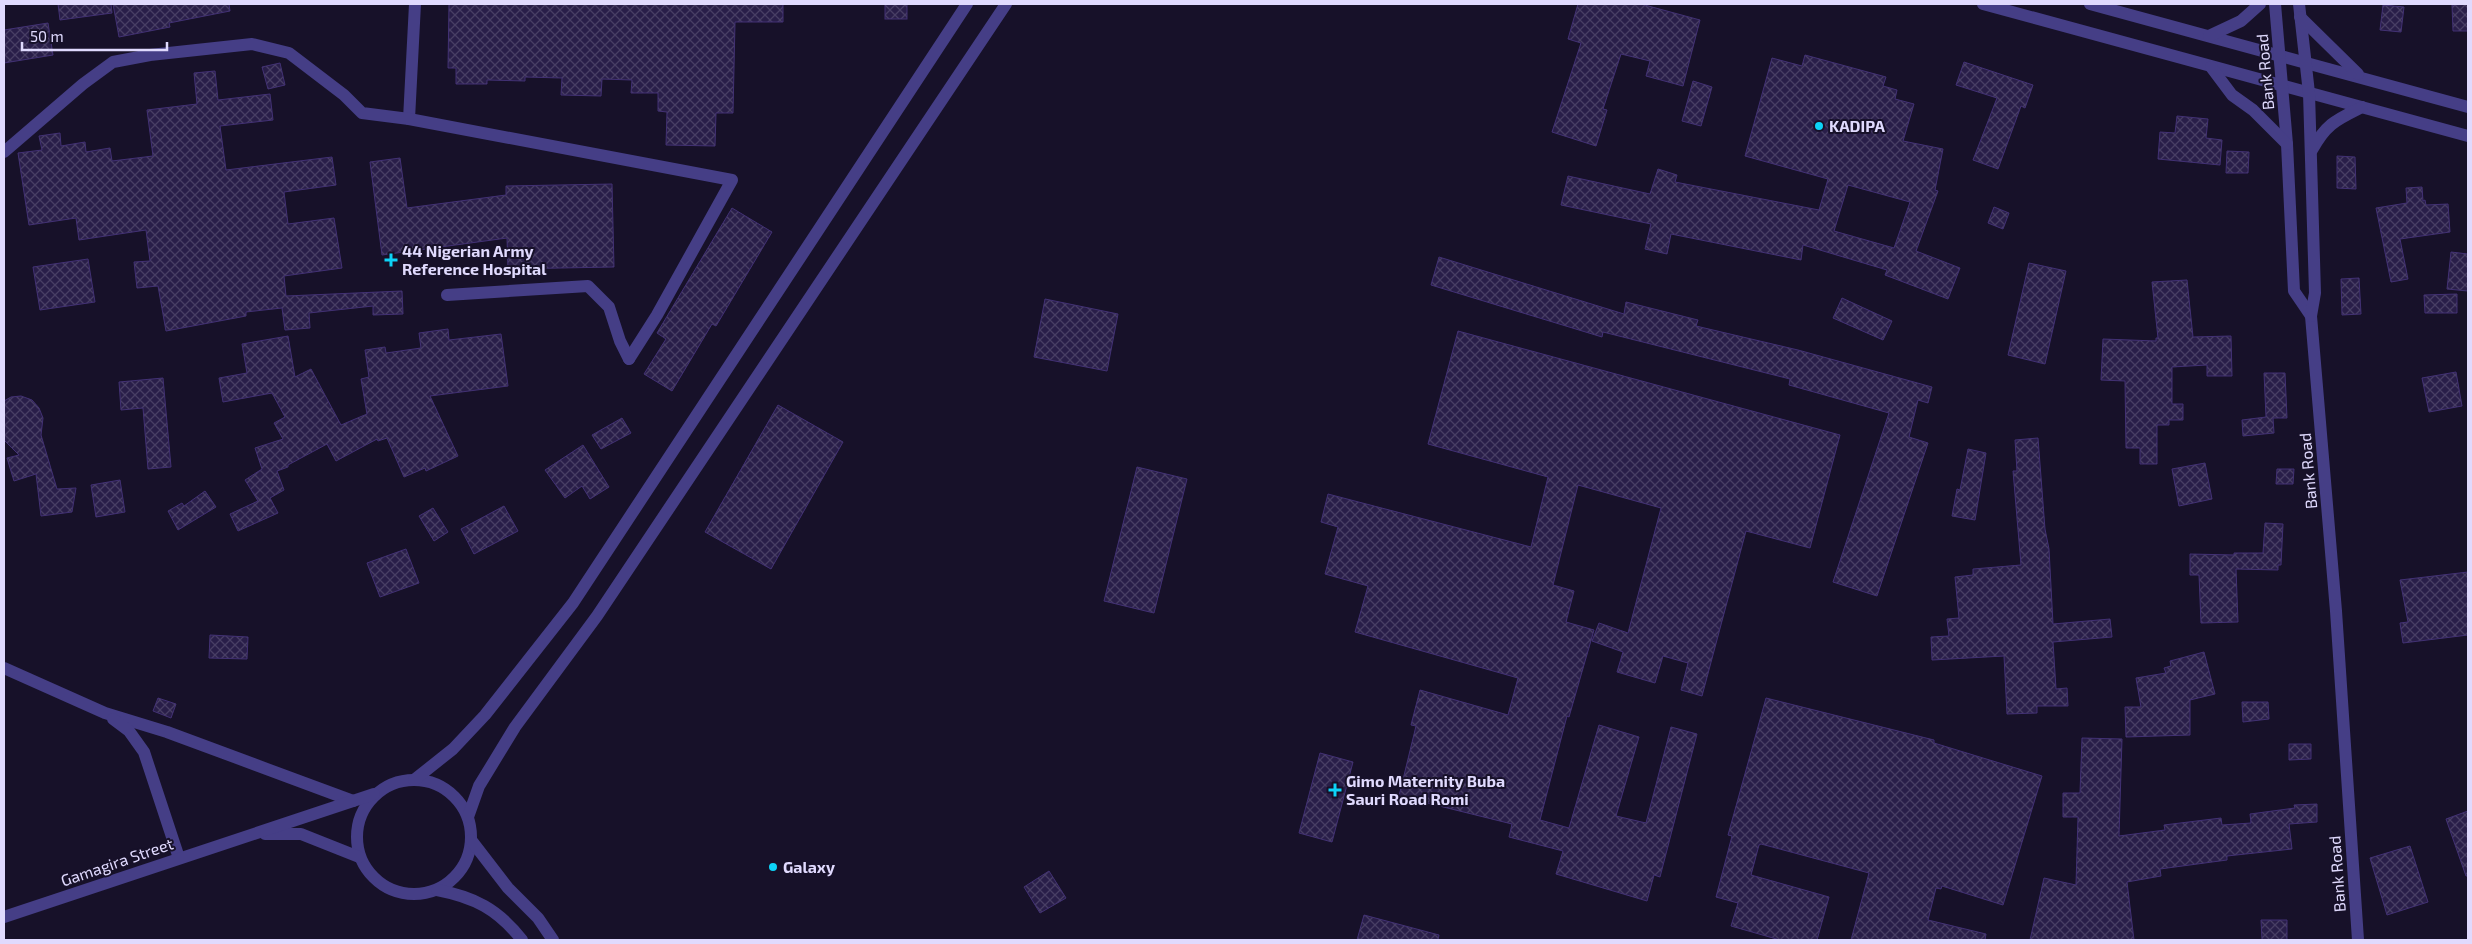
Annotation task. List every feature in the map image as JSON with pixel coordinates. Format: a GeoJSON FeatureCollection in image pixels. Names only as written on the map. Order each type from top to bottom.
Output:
{"type":"FeatureCollection","features":[{"type":"Feature","properties":{"kind":"street"},"geometry":{"type":"LineString","coordinates":[[410,119],[415,4]]}},
{"type":"Feature","properties":{"kind":"street"},"geometry":{"type":"LineString","coordinates":[[414,780],[453,749],[485,715],[574,603],[967,4]]}},
{"type":"Feature","properties":{"kind":"street"},"geometry":{"type":"LineString","coordinates":[[437,890],[450,882],[461,870],[468,856],[471,840],[468,817],[479,786],[514,727],[597,616],[1006,4]]}},
{"type":"Feature","properties":{"kind":"street"},"geometry":{"type":"LineString","coordinates":[[1983,4],[2468,136]]}},
{"type":"Feature","properties":{"kind":"street"},"geometry":{"type":"LineString","coordinates":[[2090,4],[2305,61],[2468,107]]}},
{"type":"Feature","properties":{"kind":"street"},"geometry":{"type":"LineString","coordinates":[[2209,36],[2241,21],[2260,4]]}},
{"type":"Feature","properties":{"kind":"street","name":"Bank Road"},"geometry":{"type":"LineString","coordinates":[[2275,4],[2287,144],[2294,291],[2311,316],[2336,611],[2358,940]]}},
{"type":"Feature","properties":{"kind":"street"},"geometry":{"type":"LineString","coordinates":[[2300,10],[2309,93],[2316,293],[2311,316]]}},
{"type":"Feature","properties":{"kind":"street"},"geometry":{"type":"LineString","coordinates":[[2300,10],[2322,41],[2359,76]]}},
{"type":"Feature","properties":{"kind":"street"},"geometry":{"type":"LineString","coordinates":[[4,152],[83,84],[113,62],[150,55],[252,44],[289,53],[344,94],[362,113],[410,119],[732,180],[657,315],[628,359],[609,307],[588,286],[447,295]]}},
{"type":"Feature","properties":{"kind":"street"},"geometry":{"type":"LineString","coordinates":[[2211,67],[2232,95],[2253,110],[2287,144]]}},
{"type":"Feature","properties":{"kind":"street"},"geometry":{"type":"LineString","coordinates":[[2311,152],[2322,132],[2338,120],[2362,107]]}},
{"type":"Feature","properties":{"kind":"street"},"geometry":{"type":"LineString","coordinates":[[4,668],[105,713],[167,732],[353,802]]}},
{"type":"Feature","properties":{"kind":"street"},"geometry":{"type":"LineString","coordinates":[[105,713],[129,731],[144,752],[179,858]]}},
{"type":"Feature","properties":{"kind":"street"},"geometry":{"type":"LineString","coordinates":[[468,817],[452,794],[428,781],[400,781],[374,794],[364,808],[357,823],[356,840],[359,857],[364,868],[376,881],[391,890],[409,894],[437,890],[458,894],[486,905],[513,929],[522,940]]}},
{"type":"Feature","properties":{"kind":"street","name":"Gamagira Street"},"geometry":{"type":"LineString","coordinates":[[4,917],[374,794]]}},
{"type":"Feature","properties":{"kind":"street","name":"Gamagira Street"},"geometry":{"type":"LineString","coordinates":[[240,837],[271,833],[301,834],[359,857]]}},
{"type":"Feature","properties":{"kind":"street"},"geometry":{"type":"LineString","coordinates":[[471,840],[508,888],[538,918],[553,940]]}},
{"type":"Feature","properties":{"kind":"building"},"geometry":{"type":"Polygon","coordinates":[[[58,4],[111,4],[112,13],[60,20],[58,4]]]}},
{"type":"Feature","properties":{"kind":"building"},"geometry":{"type":"Polygon","coordinates":[[[113,4],[229,4],[230,11],[169,23],[170,27],[119,37],[113,4]]]}},
{"type":"Feature","properties":{"kind":"building"},"geometry":{"type":"Polygon","coordinates":[[[449,4],[783,4],[783,22],[735,22],[733,113],[716,113],[715,146],[666,145],[667,112],[658,111],[658,93],[631,93],[632,80],[602,79],[601,96],[561,95],[562,78],[525,77],[525,81],[487,80],[487,84],[456,84],[456,68],[448,68],[449,4]]]}},
{"type":"Feature","properties":{"kind":"building"},"geometry":{"type":"Polygon","coordinates":[[[885,4],[907,4],[907,19],[885,19],[885,4]]]}},
{"type":"Feature","properties":{"kind":"building"},"geometry":{"type":"Polygon","coordinates":[[[1578,4],[1641,4],[1700,20],[1683,86],[1646,76],[1650,61],[1621,54],[1603,109],[1607,110],[1596,146],[1552,132],[1581,43],[1568,39],[1578,4]]]}},
{"type":"Feature","properties":{"kind":"building"},"geometry":{"type":"Polygon","coordinates":[[[2468,4],[2468,31],[2453,31],[2452,5],[2468,4]]]}},
{"type":"Feature","properties":{"kind":"building"},"geometry":{"type":"Polygon","coordinates":[[[2383,5],[2404,7],[2401,32],[2380,30],[2383,5]]]}},
{"type":"Feature","properties":{"kind":"building"},"geometry":{"type":"Polygon","coordinates":[[[48,23],[53,55],[4,63],[4,30],[48,23]]]}},
{"type":"Feature","properties":{"kind":"building"},"geometry":{"type":"Polygon","coordinates":[[[1805,55],[1886,77],[1883,86],[1897,90],[1895,99],[1914,104],[1903,141],[1943,149],[1935,190],[1938,191],[1916,251],[1960,268],[1948,299],[1885,275],[1887,270],[1803,245],[1801,260],[1671,234],[1667,254],[1645,249],[1651,224],[1561,205],[1568,176],[1650,194],[1658,169],[1677,175],[1675,182],[1819,210],[1828,179],[1745,156],[1772,58],[1802,66],[1805,55]],[[1848,185],[1834,231],[1894,248],[1910,202],[1848,185]]]}},
{"type":"Feature","properties":{"kind":"building"},"geometry":{"type":"Polygon","coordinates":[[[1964,62],[2033,85],[2025,108],[2021,106],[1998,169],[1973,160],[1997,98],[1956,85],[1964,62]]]}},
{"type":"Feature","properties":{"kind":"building"},"geometry":{"type":"Polygon","coordinates":[[[280,63],[285,85],[268,89],[262,67],[280,63]]]}},
{"type":"Feature","properties":{"kind":"building"},"geometry":{"type":"Polygon","coordinates":[[[215,71],[218,100],[270,94],[273,120],[220,126],[226,170],[332,157],[336,185],[284,192],[288,224],[334,218],[342,268],[284,276],[286,296],[402,291],[403,314],[373,315],[373,306],[309,313],[310,328],[285,330],[282,308],[246,312],[246,316],[166,331],[158,286],[137,288],[134,262],[150,261],[146,230],[79,240],[76,218],[29,225],[18,153],[42,150],[39,136],[60,133],[61,146],[85,142],[86,152],[110,148],[112,161],[153,156],[147,110],[197,104],[194,73],[215,71]]]}},
{"type":"Feature","properties":{"kind":"building"},"geometry":{"type":"Polygon","coordinates":[[[1693,81],[1712,87],[1701,126],[1682,121],[1693,81]]]}},
{"type":"Feature","properties":{"kind":"building"},"geometry":{"type":"Polygon","coordinates":[[[2177,116],[2208,119],[2206,138],[2222,140],[2220,165],[2158,159],[2160,132],[2175,133],[2177,116]]]}},
{"type":"Feature","properties":{"kind":"building"},"geometry":{"type":"Polygon","coordinates":[[[2227,151],[2249,152],[2248,173],[2226,173],[2227,151]]]}},
{"type":"Feature","properties":{"kind":"building"},"geometry":{"type":"Polygon","coordinates":[[[2337,156],[2355,157],[2356,189],[2337,188],[2337,156]]]}},
{"type":"Feature","properties":{"kind":"building"},"geometry":{"type":"Polygon","coordinates":[[[400,158],[407,208],[506,195],[506,186],[612,184],[614,267],[508,269],[507,238],[382,255],[370,162],[400,158]]]}},
{"type":"Feature","properties":{"kind":"building"},"geometry":{"type":"Polygon","coordinates":[[[2422,187],[2423,201],[2425,200],[2426,205],[2448,204],[2450,232],[2400,239],[2408,279],[2391,282],[2376,208],[2407,203],[2406,188],[2422,187]]]}},
{"type":"Feature","properties":{"kind":"building"},"geometry":{"type":"Polygon","coordinates":[[[1994,207],[2009,213],[2003,229],[1988,223],[1994,207]]]}},
{"type":"Feature","properties":{"kind":"building"},"geometry":{"type":"Polygon","coordinates":[[[732,208],[772,232],[716,326],[712,324],[672,391],[644,374],[666,339],[657,333],[732,208]]]}},
{"type":"Feature","properties":{"kind":"building"},"geometry":{"type":"Polygon","coordinates":[[[2451,252],[2468,254],[2468,291],[2447,289],[2451,252]]]}},
{"type":"Feature","properties":{"kind":"building"},"geometry":{"type":"Polygon","coordinates":[[[1439,257],[1624,314],[1626,302],[1698,320],[1696,326],[1798,350],[1932,387],[1928,403],[1918,400],[1909,437],[1928,443],[1877,596],[1833,582],[1889,413],[1789,385],[1790,379],[1603,332],[1602,337],[1431,285],[1439,257]]]}},
{"type":"Feature","properties":{"kind":"building"},"geometry":{"type":"Polygon","coordinates":[[[88,259],[95,302],[40,310],[33,267],[88,259]]]}},
{"type":"Feature","properties":{"kind":"building"},"geometry":{"type":"Polygon","coordinates":[[[2029,263],[2066,271],[2045,364],[2008,355],[2029,263]]]}},
{"type":"Feature","properties":{"kind":"building"},"geometry":{"type":"Polygon","coordinates":[[[2359,278],[2361,314],[2342,315],[2341,279],[2359,278]]]}},
{"type":"Feature","properties":{"kind":"building"},"geometry":{"type":"Polygon","coordinates":[[[2187,280],[2193,337],[2231,336],[2232,376],[2207,376],[2207,365],[2172,367],[2172,404],[2183,404],[2183,420],[2169,420],[2169,425],[2157,425],[2157,464],[2140,464],[2140,448],[2126,448],[2125,381],[2101,380],[2103,339],[2156,341],[2156,338],[2158,338],[2152,282],[2187,280]]]}},
{"type":"Feature","properties":{"kind":"building"},"geometry":{"type":"Polygon","coordinates":[[[2457,294],[2457,313],[2425,313],[2424,295],[2457,294]]]}},
{"type":"Feature","properties":{"kind":"building"},"geometry":{"type":"Polygon","coordinates":[[[1842,298],[1892,321],[1883,340],[1833,318],[1842,298]]]}},
{"type":"Feature","properties":{"kind":"building"},"geometry":{"type":"Polygon","coordinates":[[[1045,299],[1118,314],[1107,371],[1034,357],[1045,299]]]}},
{"type":"Feature","properties":{"kind":"building"},"geometry":{"type":"Polygon","coordinates":[[[448,329],[449,340],[501,334],[508,386],[430,396],[458,456],[426,471],[425,468],[404,477],[387,438],[378,441],[377,439],[336,461],[327,444],[288,465],[288,467],[277,471],[284,490],[270,498],[278,513],[238,531],[230,514],[258,501],[245,480],[262,469],[255,448],[283,439],[274,423],[285,417],[272,393],[223,402],[219,378],[247,373],[242,344],[288,336],[295,377],[311,369],[341,425],[367,414],[361,379],[369,377],[365,350],[385,347],[386,353],[421,348],[419,333],[448,329]]]}},
{"type":"Feature","properties":{"kind":"building"},"geometry":{"type":"Polygon","coordinates":[[[1458,331],[1840,435],[1810,548],[1746,531],[1702,696],[1681,690],[1688,663],[1663,656],[1655,683],[1617,672],[1623,652],[1592,641],[1599,623],[1628,633],[1661,508],[1578,485],[1553,585],[1574,591],[1566,622],[1594,630],[1569,717],[1567,716],[1540,820],[1569,828],[1599,725],[1639,737],[1616,816],[1646,823],[1671,727],[1697,734],[1660,877],[1654,875],[1647,901],[1556,874],[1563,851],[1509,837],[1512,824],[1399,796],[1416,726],[1411,725],[1420,690],[1508,715],[1518,678],[1355,632],[1368,586],[1325,574],[1338,527],[1321,522],[1328,494],[1531,547],[1548,477],[1428,444],[1458,331]]]}},
{"type":"Feature","properties":{"kind":"building"},"geometry":{"type":"Polygon","coordinates":[[[2456,372],[2462,406],[2429,412],[2422,378],[2456,372]]]}},
{"type":"Feature","properties":{"kind":"building"},"geometry":{"type":"Polygon","coordinates":[[[2264,373],[2285,373],[2287,418],[2273,418],[2274,433],[2243,436],[2242,420],[2266,417],[2264,373]]]}},
{"type":"Feature","properties":{"kind":"building"},"geometry":{"type":"Polygon","coordinates":[[[163,378],[171,467],[148,469],[143,408],[121,410],[119,382],[163,378]]]}},
{"type":"Feature","properties":{"kind":"building"},"geometry":{"type":"Polygon","coordinates":[[[21,396],[32,400],[39,408],[43,418],[41,435],[57,489],[76,488],[72,512],[41,516],[36,474],[14,481],[7,458],[19,455],[4,440],[4,401],[11,397],[21,396]]]}},
{"type":"Feature","properties":{"kind":"building"},"geometry":{"type":"Polygon","coordinates":[[[778,405],[843,442],[771,569],[705,532],[778,405]]]}},
{"type":"Feature","properties":{"kind":"building"},"geometry":{"type":"Polygon","coordinates":[[[622,418],[631,433],[601,449],[592,435],[622,418]]]}},
{"type":"Feature","properties":{"kind":"building"},"geometry":{"type":"Polygon","coordinates":[[[2038,438],[2045,529],[2049,549],[2053,624],[2110,619],[2112,637],[2053,642],[2056,689],[2067,688],[2068,706],[2037,706],[2037,713],[2007,714],[2004,656],[1932,660],[1931,637],[1949,636],[1947,619],[1959,618],[1955,577],[1973,575],[1973,569],[2021,565],[2013,471],[2017,471],[2015,440],[2038,438]]]}},
{"type":"Feature","properties":{"kind":"building"},"geometry":{"type":"Polygon","coordinates":[[[583,445],[609,487],[590,499],[582,486],[565,498],[545,470],[583,445]]]}},
{"type":"Feature","properties":{"kind":"building"},"geometry":{"type":"Polygon","coordinates":[[[1968,449],[1986,453],[1975,520],[1952,516],[1957,489],[1960,490],[1968,449]]]}},
{"type":"Feature","properties":{"kind":"building"},"geometry":{"type":"Polygon","coordinates":[[[2205,463],[2212,499],[2179,506],[2172,469],[2205,463]]]}},
{"type":"Feature","properties":{"kind":"building"},"geometry":{"type":"Polygon","coordinates":[[[1137,467],[1187,479],[1154,613],[1104,601],[1137,467]]]}},
{"type":"Feature","properties":{"kind":"building"},"geometry":{"type":"Polygon","coordinates":[[[2277,469],[2294,469],[2293,484],[2276,484],[2277,469]]]}},
{"type":"Feature","properties":{"kind":"building"},"geometry":{"type":"Polygon","coordinates":[[[120,480],[125,512],[96,517],[91,485],[120,480]]]}},
{"type":"Feature","properties":{"kind":"building"},"geometry":{"type":"Polygon","coordinates":[[[205,491],[216,507],[178,530],[168,511],[182,503],[184,506],[205,491]]]}},
{"type":"Feature","properties":{"kind":"building"},"geometry":{"type":"Polygon","coordinates":[[[504,506],[518,531],[474,554],[461,529],[504,506]]]}},
{"type":"Feature","properties":{"kind":"building"},"geometry":{"type":"Polygon","coordinates":[[[433,508],[448,532],[434,541],[419,516],[433,508]]]}},
{"type":"Feature","properties":{"kind":"building"},"geometry":{"type":"Polygon","coordinates":[[[2265,523],[2283,524],[2281,565],[2278,565],[2278,570],[2236,569],[2238,622],[2201,623],[2199,575],[2190,575],[2190,554],[2234,555],[2234,553],[2263,553],[2265,523]]]}},
{"type":"Feature","properties":{"kind":"building"},"geometry":{"type":"Polygon","coordinates":[[[406,549],[419,583],[380,597],[367,563],[406,549]]]}},
{"type":"Feature","properties":{"kind":"building"},"geometry":{"type":"Polygon","coordinates":[[[2468,572],[2468,635],[2403,643],[2400,623],[2408,622],[2400,580],[2468,572]]]}},
{"type":"Feature","properties":{"kind":"building"},"geometry":{"type":"Polygon","coordinates":[[[210,635],[248,637],[247,659],[209,658],[210,635]]]}},
{"type":"Feature","properties":{"kind":"building"},"geometry":{"type":"Polygon","coordinates":[[[2204,652],[2215,694],[2190,700],[2190,735],[2126,737],[2125,707],[2141,707],[2136,678],[2166,673],[2164,668],[2171,666],[2170,661],[2204,652]]]}},
{"type":"Feature","properties":{"kind":"building"},"geometry":{"type":"Polygon","coordinates":[[[158,698],[176,704],[171,718],[153,711],[158,698]]]}},
{"type":"Feature","properties":{"kind":"building"},"geometry":{"type":"Polygon","coordinates":[[[1766,698],[1934,740],[1934,743],[2042,776],[2003,905],[1942,886],[1941,889],[1936,888],[1928,920],[1986,934],[1985,940],[1851,940],[1869,873],[1761,844],[1759,845],[1751,875],[1829,897],[1817,940],[1780,940],[1731,926],[1738,903],[1716,897],[1732,836],[1728,835],[1766,698]]]}},
{"type":"Feature","properties":{"kind":"building"},"geometry":{"type":"Polygon","coordinates":[[[2242,702],[2268,702],[2269,719],[2243,722],[2242,702]]]}},
{"type":"Feature","properties":{"kind":"building"},"geometry":{"type":"Polygon","coordinates":[[[2082,738],[2122,739],[2119,836],[2165,830],[2164,825],[2221,818],[2222,825],[2251,823],[2250,814],[2295,808],[2294,805],[2317,804],[2317,822],[2289,824],[2292,849],[2227,856],[2227,860],[2160,869],[2161,876],[2127,882],[2134,940],[2030,940],[2044,878],[2076,885],[2078,817],[2063,817],[2063,793],[2080,793],[2082,738]]]}},
{"type":"Feature","properties":{"kind":"building"},"geometry":{"type":"Polygon","coordinates":[[[2289,744],[2311,744],[2311,759],[2289,760],[2289,744]]]}},
{"type":"Feature","properties":{"kind":"building"},"geometry":{"type":"Polygon","coordinates":[[[1320,753],[1353,762],[1332,842],[1299,833],[1320,753]]]}},
{"type":"Feature","properties":{"kind":"building"},"geometry":{"type":"Polygon","coordinates":[[[2468,811],[2468,876],[2466,876],[2446,819],[2468,811]]]}},
{"type":"Feature","properties":{"kind":"building"},"geometry":{"type":"Polygon","coordinates":[[[2410,846],[2428,902],[2387,915],[2370,858],[2410,846]]]}},
{"type":"Feature","properties":{"kind":"building"},"geometry":{"type":"Polygon","coordinates":[[[1049,871],[1066,898],[1040,913],[1024,887],[1049,871]]]}},
{"type":"Feature","properties":{"kind":"building"},"geometry":{"type":"Polygon","coordinates":[[[1364,915],[1439,935],[1438,940],[1357,940],[1364,915]]]}},
{"type":"Feature","properties":{"kind":"building"},"geometry":{"type":"Polygon","coordinates":[[[2261,920],[2287,920],[2287,940],[2262,940],[2261,920]]]}},
{"type":"Feature","properties":{"kind":"place","name":"KADIPA"},"geometry":{"type":"Point","coordinates":[1819,126]}},
{"type":"Feature","properties":{"kind":"place","name":"44 Nigerian Army Reference Hospital"},"geometry":{"type":"Point","coordinates":[391,260]}},
{"type":"Feature","properties":{"kind":"place","name":"Gimo Maternity Buba Sauri Road Romi"},"geometry":{"type":"Point","coordinates":[1335,790]}},
{"type":"Feature","properties":{"kind":"place","name":"Galaxy"},"geometry":{"type":"Point","coordinates":[773,867]}}]}
